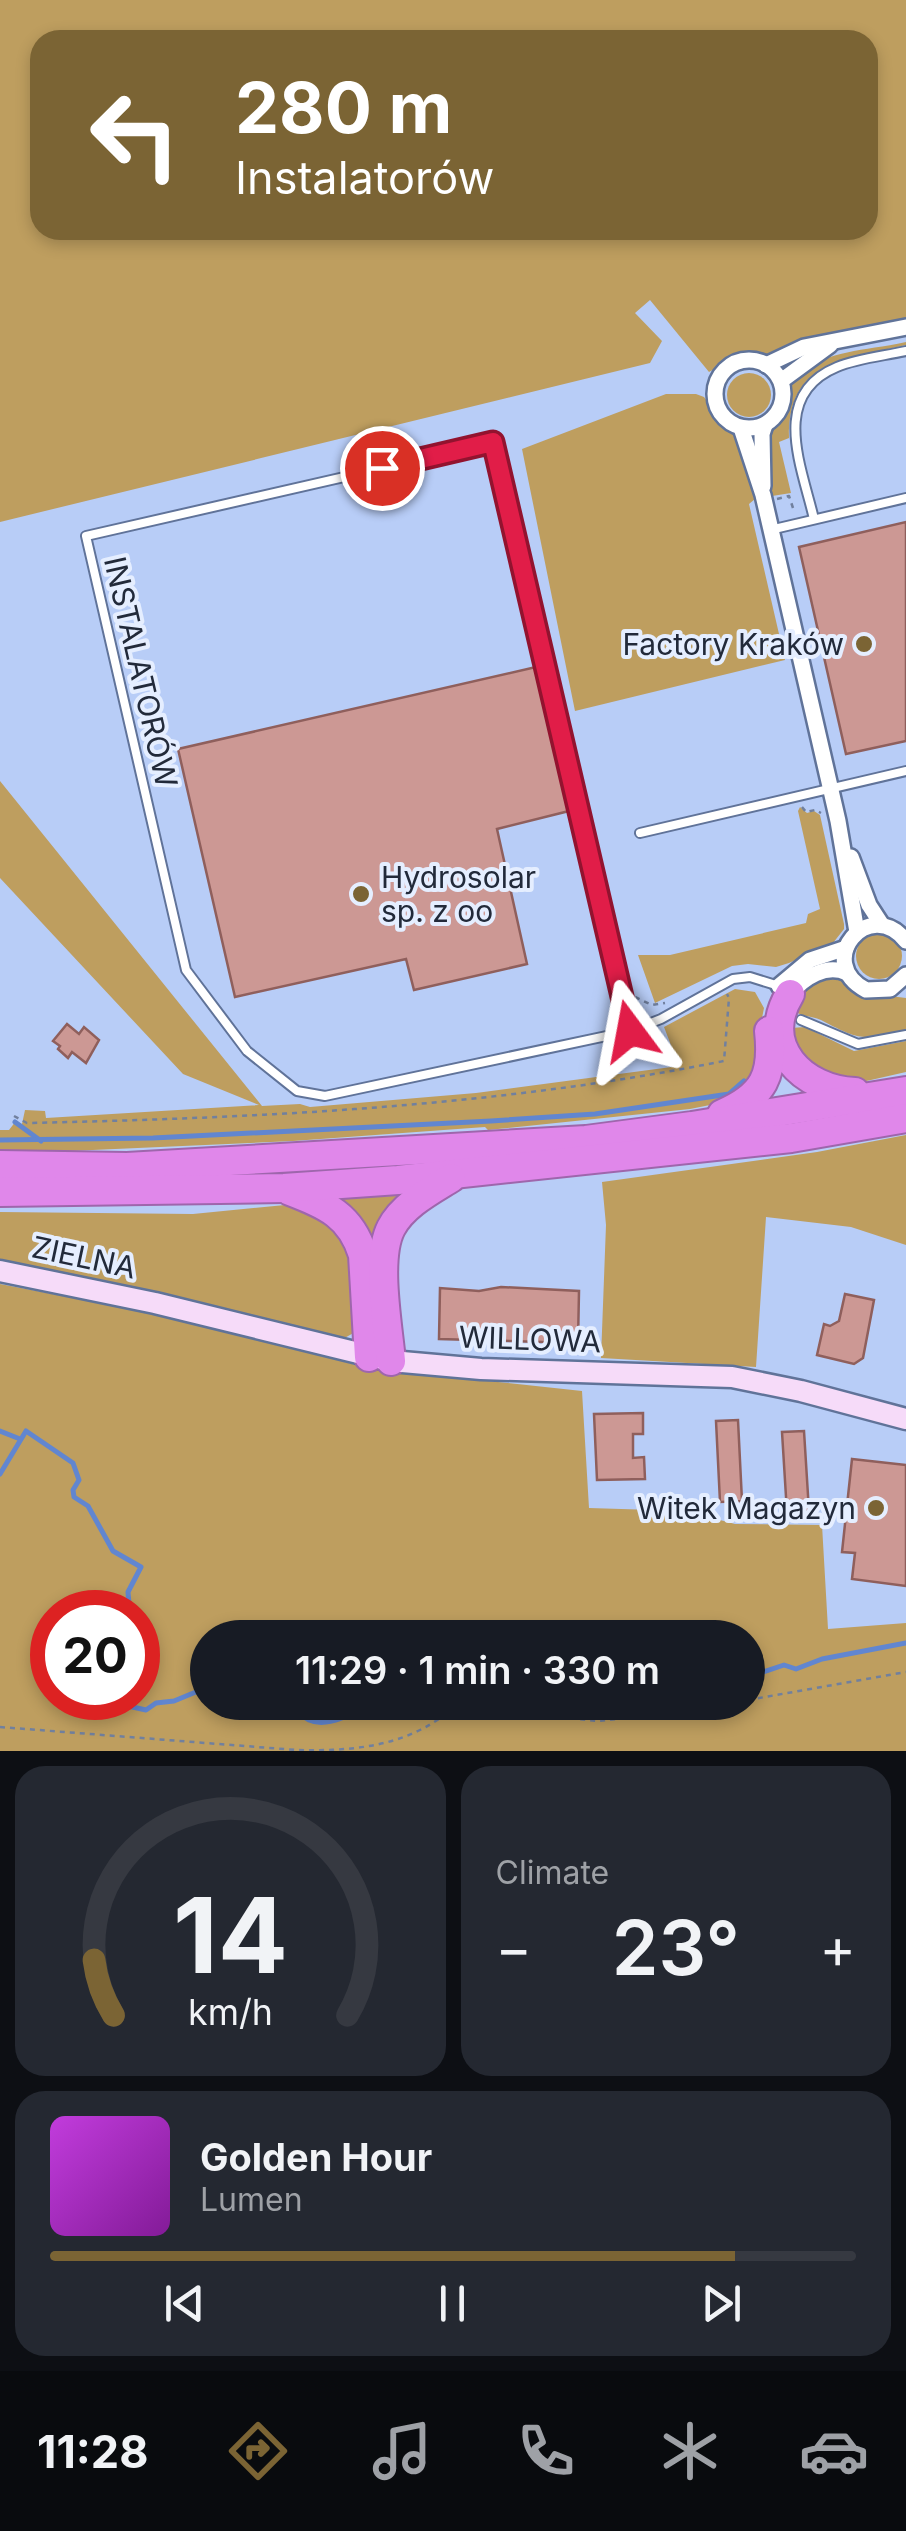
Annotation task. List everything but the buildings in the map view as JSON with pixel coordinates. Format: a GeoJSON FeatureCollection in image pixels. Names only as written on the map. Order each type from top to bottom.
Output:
{"type":"FeatureCollection","features":[{"type":"Feature","properties":{"kind":"highway"},"geometry":{"type":"LineString","coordinates":[[790,1000],[782,1014],[782,1037],[789,1060],[806,1079],[838,1091],[903,1101]]}},
{"type":"Feature","properties":{"kind":"highway"},"geometry":{"type":"LineString","coordinates":[[692,1126],[738,1107],[760,1089],[770,1070],[770,1013],[790,1000]]}},
{"type":"Feature","properties":{"kind":"highway"},"geometry":{"type":"LineString","coordinates":[[0,1165],[128,1167],[472,1149],[903,1101]]}},
{"type":"Feature","properties":{"kind":"highway"},"geometry":{"type":"LineString","coordinates":[[0,1192],[284,1188],[456,1175],[791,1138],[903,1101]]}},
{"type":"Feature","properties":{"kind":"highway"},"geometry":{"type":"LineString","coordinates":[[380,1359],[390,1229],[412,1204],[456,1175]]}},
{"type":"Feature","properties":{"kind":"highway"},"geometry":{"type":"LineString","coordinates":[[284,1188],[338,1212],[359,1240],[380,1359]]}},
{"type":"Feature","properties":{"kind":"street"},"geometry":{"type":"LineString","coordinates":[[766,365],[804,347],[906,327]]}},
{"type":"Feature","properties":{"kind":"street"},"geometry":{"type":"LineString","coordinates":[[780,380],[833,343]]}},
{"type":"Feature","properties":{"kind":"street"},"geometry":{"type":"LineString","coordinates":[[767,498],[740,428],[723,416],[715,397],[726,369],[745,360],[766,365],[784,390],[780,410],[762,434],[770,530],[838,821],[856,932],[846,948],[848,972]]}},
{"type":"Feature","properties":{"kind":"street"},"geometry":{"type":"LineString","coordinates":[[740,428],[765,425]]}},
{"type":"Feature","properties":{"kind":"street"},"geometry":{"type":"LineString","coordinates":[[838,821],[869,905],[882,925],[906,941]]}},
{"type":"Feature","properties":{"kind":"street"},"geometry":{"type":"LineString","coordinates":[[856,932],[882,925]]}},
{"type":"Feature","properties":{"kind":"street"},"geometry":{"type":"LineString","coordinates":[[790,1000],[802,964],[846,948]]}},
{"type":"Feature","properties":{"kind":"street"},"geometry":{"type":"LineString","coordinates":[[790,1000],[803,980],[840,968],[866,990],[881,992],[903,984]]}},
{"type":"Feature","properties":{"kind":"street","name":"ZIELNA"},"geometry":{"type":"LineString","coordinates":[[0,1271],[155,1303]]}},
{"type":"Feature","properties":{"kind":"street","name":"WILLOWA"},"geometry":{"type":"LineString","coordinates":[[155,1303],[380,1359],[481,1369],[732,1377],[801,1390],[906,1418]]}},
{"type":"Feature","properties":{"kind":"lane"},"geometry":{"type":"LineString","coordinates":[[814,519],[794,436],[799,401],[817,380],[838,366],[906,351]]}},
{"type":"Feature","properties":{"kind":"lane","name":"INSTALATORÓW"},"geometry":{"type":"LineString","coordinates":[[630,1031],[493,442],[86,536],[186,970],[247,1051],[297,1091],[325,1096],[630,1031],[661,1019],[732,979],[750,978],[858,1044],[906,1035]]}},
{"type":"Feature","properties":{"kind":"lane"},"geometry":{"type":"LineString","coordinates":[[770,530],[906,498]]}},
{"type":"Feature","properties":{"kind":"lane"},"geometry":{"type":"LineString","coordinates":[[640,833],[906,771]]}},
{"type":"Feature","properties":{"kind":"path"},"geometry":{"type":"LineString","coordinates":[[767,498],[789,496],[796,516]]}},
{"type":"Feature","properties":{"kind":"path"},"geometry":{"type":"LineString","coordinates":[[801,804],[806,812],[815,810],[821,814]]}},
{"type":"Feature","properties":{"kind":"path"},"geometry":{"type":"LineString","coordinates":[[627,990],[640,1002],[652,1005],[677,997]]}},
{"type":"Feature","properties":{"kind":"path"},"geometry":{"type":"LineString","coordinates":[[14,1116],[27,1124],[277,1117],[644,1078],[724,1062],[730,998],[726,993]]}},
{"type":"Feature","properties":{"kind":"path"},"geometry":{"type":"LineString","coordinates":[[765,1697],[906,1672]]}},
{"type":"Feature","properties":{"kind":"path"},"geometry":{"type":"LineString","coordinates":[[0,1727],[339,1751],[421,1730],[435,1720]]}},
{"type":"Feature","properties":{"kind":"shaded area"},"geometry":{"type":"Polygon","coordinates":[[[0,0],[906,0],[906,318],[822,337],[772,357],[737,356],[709,372],[650,300],[635,313],[662,341],[650,363],[0,522],[0,0]]]}},
{"type":"Feature","properties":{"kind":"shaded area"},"geometry":{"type":"Polygon","coordinates":[[[906,342],[842,360],[809,378],[791,412],[789,438],[779,442],[791,493],[772,496],[766,445],[769,433],[788,407],[793,377],[834,356],[906,342]]]}},
{"type":"Feature","properties":{"kind":"shaded area"},"geometry":{"type":"Polygon","coordinates":[[[749,373],[765,379],[771,395],[765,411],[749,417],[733,411],[727,395],[733,379],[749,373]]]}},
{"type":"Feature","properties":{"kind":"shaded area"},"geometry":{"type":"Polygon","coordinates":[[[666,394],[704,397],[742,447],[755,499],[749,504],[785,660],[575,711],[522,449],[666,394]]]}},
{"type":"Feature","properties":{"kind":"shaded area"},"geometry":{"type":"Polygon","coordinates":[[[0,781],[262,1106],[310,1107],[476,1093],[679,1066],[664,1027],[735,989],[755,992],[764,1008],[760,1028],[763,1050],[753,1081],[725,1102],[690,1109],[488,1130],[485,1127],[70,1151],[0,1150],[0,1130],[9,1130],[16,1121],[22,1124],[25,1110],[45,1111],[46,1118],[259,1105],[183,1074],[0,878],[0,781]]]}},
{"type":"Feature","properties":{"kind":"shaded area"},"geometry":{"type":"Polygon","coordinates":[[[800,807],[820,815],[844,929],[833,943],[789,963],[776,967],[732,966],[655,1003],[638,955],[670,955],[806,923],[808,914],[820,909],[800,807]]]}},
{"type":"Feature","properties":{"kind":"shaded area"},"geometry":{"type":"Polygon","coordinates":[[[879,933],[895,940],[902,956],[895,972],[879,979],[863,972],[856,956],[863,940],[879,933]]]}},
{"type":"Feature","properties":{"kind":"shaded area"},"geometry":{"type":"Polygon","coordinates":[[[837,975],[890,996],[906,998],[906,1031],[862,1037],[792,1008],[810,986],[837,975]]]}},
{"type":"Feature","properties":{"kind":"shaded area"},"geometry":{"type":"Polygon","coordinates":[[[805,1027],[854,1051],[906,1041],[906,1072],[840,1087],[793,1053],[791,1028],[805,1027]]]}},
{"type":"Feature","properties":{"kind":"shaded area"},"geometry":{"type":"Polygon","coordinates":[[[906,1135],[906,1245],[851,1227],[766,1217],[756,1367],[601,1358],[606,1225],[602,1182],[817,1152],[906,1135]]]}},
{"type":"Feature","properties":{"kind":"shaded area"},"geometry":{"type":"Polygon","coordinates":[[[413,1195],[369,1256],[328,1199],[413,1195]]]}},
{"type":"Feature","properties":{"kind":"shaded area"},"geometry":{"type":"Polygon","coordinates":[[[285,1205],[318,1210],[347,1233],[357,1331],[341,1340],[0,1265],[0,1212],[193,1214],[285,1205]]]}},
{"type":"Feature","properties":{"kind":"shaded area"},"geometry":{"type":"Polygon","coordinates":[[[0,1284],[220,1326],[366,1368],[582,1391],[589,1508],[686,1511],[735,1524],[822,1525],[828,1629],[906,1623],[906,1751],[0,1751],[0,1284]]]}},
{"type":"Feature","properties":{"kind":"waterway"},"geometry":{"type":"LineString","coordinates":[[0,1140],[153,1138],[595,1114],[729,1094],[744,1081]]}},
{"type":"Feature","properties":{"kind":"waterway"},"geometry":{"type":"LineString","coordinates":[[15,1122],[41,1141]]}},
{"type":"Feature","properties":{"kind":"waterway"},"geometry":{"type":"LineString","coordinates":[[0,1431],[20,1439]]}},
{"type":"Feature","properties":{"kind":"waterway"},"geometry":{"type":"LineString","coordinates":[[0,1474],[26,1431],[73,1463],[79,1480],[74,1497],[88,1506],[113,1551],[141,1567],[129,1590]]}},
{"type":"Feature","properties":{"kind":"waterway"},"geometry":{"type":"LineString","coordinates":[[765,1671],[784,1665],[796,1669],[822,1659],[906,1643]]}},
{"type":"Feature","properties":{"kind":"waterway"},"geometry":{"type":"LineString","coordinates":[[160,1703],[190,1694]]}},
{"type":"Feature","properties":{"kind":"waterway"},"geometry":{"type":"LineString","coordinates":[[310,1720],[336,1720]]}},
{"type":"Feature","properties":{"kind":"place","name":"Factory Kraków"},"geometry":{"type":"Point","coordinates":[864,644]}},
{"type":"Feature","properties":{"kind":"place","name":"Hydrosolar sp. z oo"},"geometry":{"type":"Point","coordinates":[361,894]}},
{"type":"Feature","properties":{"kind":"place","name":"Witek Magazyn"},"geometry":{"type":"Point","coordinates":[876,1508]}},
{"type":"Feature","properties":{"kind":"route"},"geometry":{"type":"LineString","coordinates":[[382,468],[493,442],[630,1031]]}}]}
